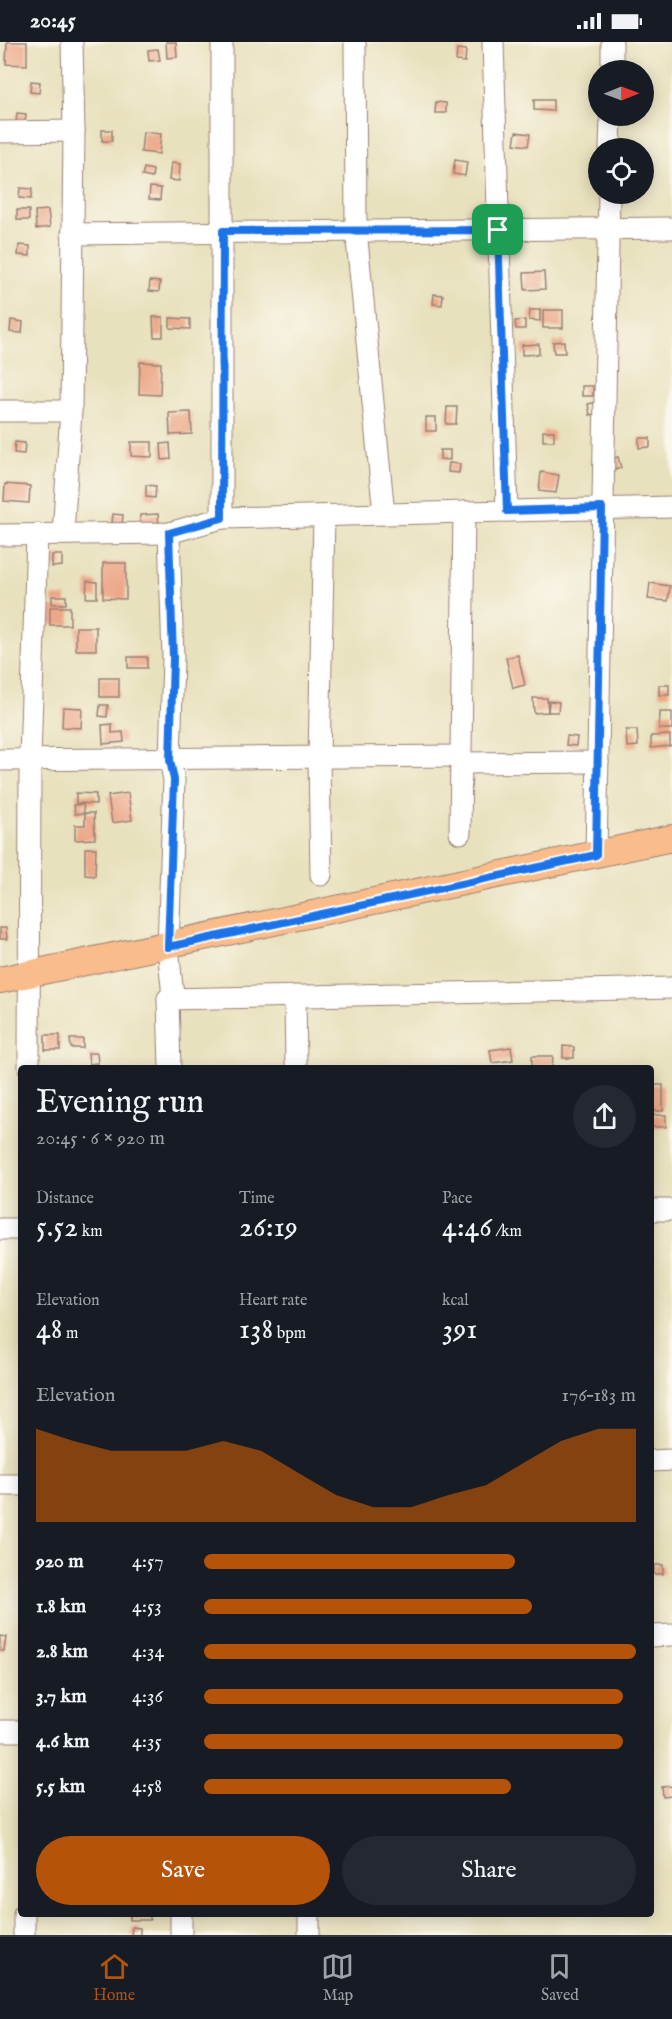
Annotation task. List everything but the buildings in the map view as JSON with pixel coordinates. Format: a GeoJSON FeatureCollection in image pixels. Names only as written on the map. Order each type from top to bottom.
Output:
{"type":"FeatureCollection","features":[{"type":"Feature","properties":{"kind":"main road"},"geometry":{"type":"LineString","coordinates":[[0,980],[168,947],[672,838]]}},
{"type":"Feature","properties":{"kind":"street"},"geometry":{"type":"LineString","coordinates":[[63,534],[71,411],[75,131],[72,42]]}},
{"type":"Feature","properties":{"kind":"street"},"geometry":{"type":"LineString","coordinates":[[222,42],[222,518]]}},
{"type":"Feature","properties":{"kind":"street"},"geometry":{"type":"LineString","coordinates":[[355,42],[356,231],[384,514]]}},
{"type":"Feature","properties":{"kind":"street"},"geometry":{"type":"LineString","coordinates":[[493,42],[507,511]]}},
{"type":"Feature","properties":{"kind":"street"},"geometry":{"type":"LineString","coordinates":[[612,42],[612,60]]}},
{"type":"Feature","properties":{"kind":"street"},"geometry":{"type":"LineString","coordinates":[[0,132],[75,131]]}},
{"type":"Feature","properties":{"kind":"street"},"geometry":{"type":"LineString","coordinates":[[596,855],[609,204]]}},
{"type":"Feature","properties":{"kind":"street"},"geometry":{"type":"LineString","coordinates":[[72,234],[672,228]]}},
{"type":"Feature","properties":{"kind":"street"},"geometry":{"type":"LineString","coordinates":[[0,411],[71,411]]}},
{"type":"Feature","properties":{"kind":"street"},"geometry":{"type":"LineString","coordinates":[[0,535],[169,533],[222,518],[672,507]]}},
{"type":"Feature","properties":{"kind":"street"},"geometry":{"type":"LineString","coordinates":[[460,833],[464,512]]}},
{"type":"Feature","properties":{"kind":"street"},"geometry":{"type":"LineString","coordinates":[[321,875],[319,758],[324,516]]}},
{"type":"Feature","properties":{"kind":"street"},"geometry":{"type":"LineString","coordinates":[[168,999],[173,997],[168,947],[174,780],[170,760],[173,658],[169,533]]}},
{"type":"Feature","properties":{"kind":"street"},"geometry":{"type":"LineString","coordinates":[[29,1065],[30,760],[37,534]]}},
{"type":"Feature","properties":{"kind":"street"},"geometry":{"type":"LineString","coordinates":[[0,760],[319,758],[598,762]]}},
{"type":"Feature","properties":{"kind":"street"},"geometry":{"type":"LineString","coordinates":[[168,999],[672,988]]}},
{"type":"Feature","properties":{"kind":"street"},"geometry":{"type":"LineString","coordinates":[[295,996],[296,1065]]}},
{"type":"Feature","properties":{"kind":"street"},"geometry":{"type":"LineString","coordinates":[[168,999],[170,1065]]}},
{"type":"Feature","properties":{"kind":"street"},"geometry":{"type":"LineString","coordinates":[[654,1210],[672,1210]]}},
{"type":"Feature","properties":{"kind":"street"},"geometry":{"type":"LineString","coordinates":[[0,1229],[18,1229]]}},
{"type":"Feature","properties":{"kind":"street"},"geometry":{"type":"LineString","coordinates":[[654,1461],[672,1460]]}},
{"type":"Feature","properties":{"kind":"street"},"geometry":{"type":"LineString","coordinates":[[0,1485],[18,1485]]}},
{"type":"Feature","properties":{"kind":"street"},"geometry":{"type":"LineString","coordinates":[[654,1636],[672,1635]]}},
{"type":"Feature","properties":{"kind":"street"},"geometry":{"type":"LineString","coordinates":[[0,1731],[18,1731]]}},
{"type":"Feature","properties":{"kind":"street"},"geometry":{"type":"LineString","coordinates":[[24,1917],[24,1935]]}},
{"type":"Feature","properties":{"kind":"street"},"geometry":{"type":"LineString","coordinates":[[181,1917],[181,1935]]}},
{"type":"Feature","properties":{"kind":"street"},"geometry":{"type":"LineString","coordinates":[[309,1917],[309,1935]]}},
{"type":"Feature","properties":{"kind":"route"},"geometry":{"type":"LineString","coordinates":[[498,230],[507,511],[602,508],[596,855],[168,947],[174,780],[170,760],[173,658],[169,533],[222,518],[223,231],[498,230]]}}]}
